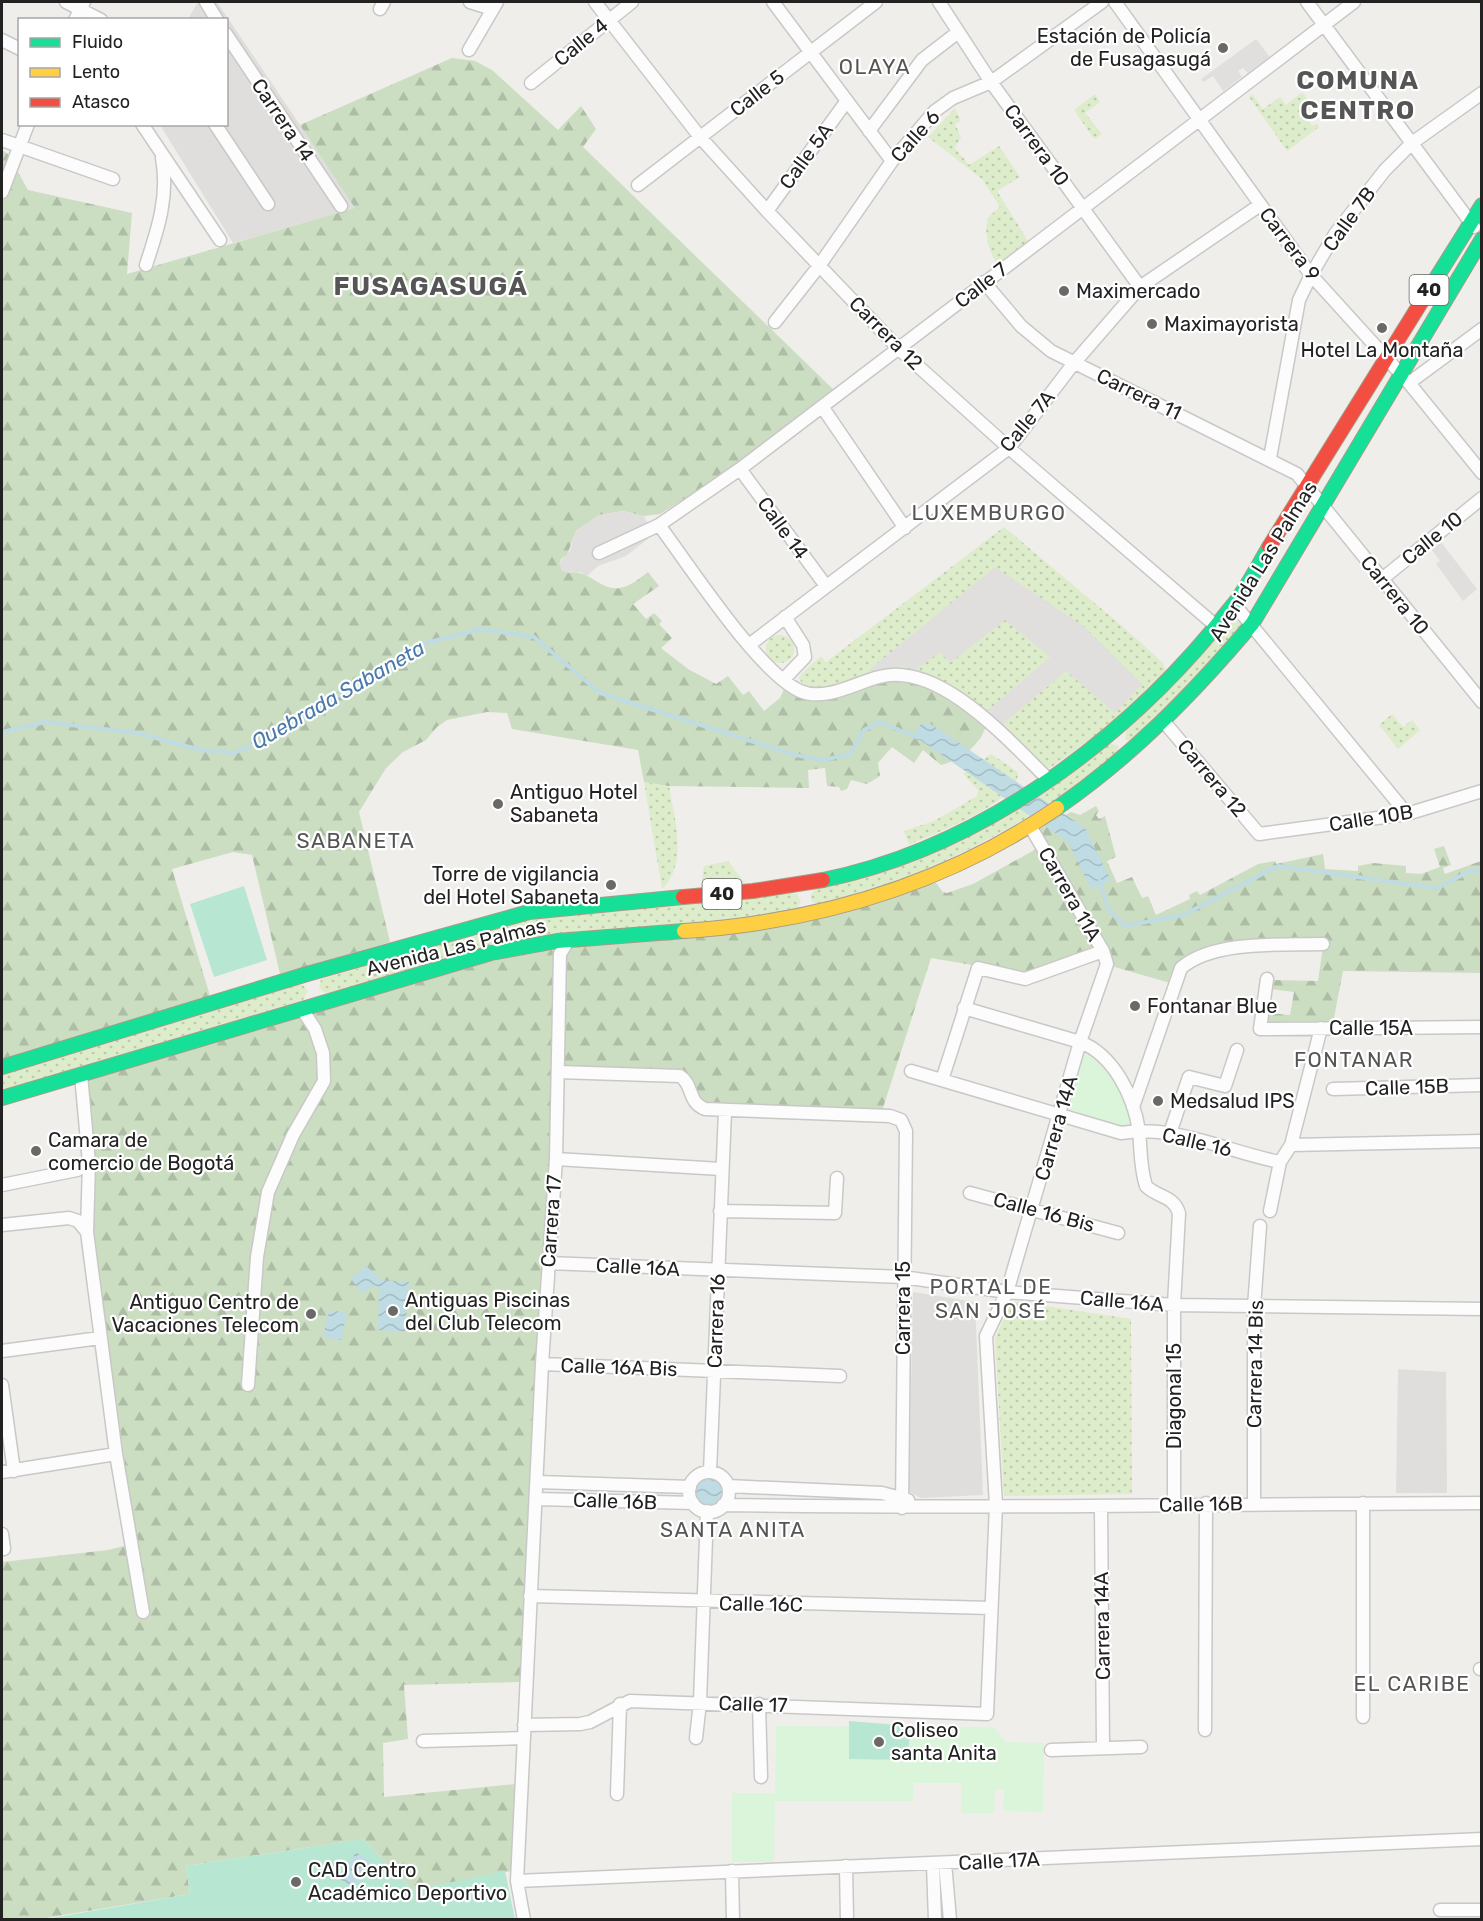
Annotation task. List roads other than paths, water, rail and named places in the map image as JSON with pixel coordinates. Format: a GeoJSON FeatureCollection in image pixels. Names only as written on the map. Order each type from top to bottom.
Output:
{"type":"FeatureCollection","features":[{"type":"Feature","properties":{"kind":"main road","name":"Avenida Las Palmas"},"geometry":{"type":"LineString","coordinates":[[2,1067],[313,989],[548,941],[727,927],[806,899],[860,870],[911,852],[966,827],[1048,780],[1113,730],[1175,673],[1234,604],[1482,205]]}},
{"type":"Feature","properties":{"kind":"main road","name":"Avenida Las Palmas"},"geometry":{"type":"LineString","coordinates":[[2,1098],[302,1009],[313,989],[529,912],[742,892],[806,899],[868,899],[935,875],[980,855],[1030,826],[1078,796],[1131,754],[1165,723],[1210,675],[1252,624],[1322,505],[1405,378],[1482,238]]}},
{"type":"Feature","properties":{"kind":"main road"},"geometry":{"type":"LineString","coordinates":[[1113,730],[1131,754]]}},
{"type":"Feature","properties":{"kind":"street"},"geometry":{"type":"LineString","coordinates":[[66,2],[97,18]]}},
{"type":"Feature","properties":{"kind":"street"},"geometry":{"type":"LineString","coordinates":[[206,2],[216,18]]}},
{"type":"Feature","properties":{"kind":"street"},"geometry":{"type":"LineString","coordinates":[[469,50],[495,5],[470,2]]}},
{"type":"Feature","properties":{"kind":"street","name":"Carrera 12"},"geometry":{"type":"LineString","coordinates":[[595,2],[700,137],[766,211],[900,349],[1009,448],[1216,626]]}},
{"type":"Feature","properties":{"kind":"street","name":"Calle 4"},"geometry":{"type":"LineString","coordinates":[[531,83],[632,2]]}},
{"type":"Feature","properties":{"kind":"street"},"geometry":{"type":"LineString","coordinates":[[773,2],[892,161]]}},
{"type":"Feature","properties":{"kind":"street","name":"Calle 5"},"geometry":{"type":"LineString","coordinates":[[638,185],[876,2]]}},
{"type":"Feature","properties":{"kind":"street","name":"Carrera 10"},"geometry":{"type":"LineString","coordinates":[[939,2],[957,33],[991,82],[1140,287]]}},
{"type":"Feature","properties":{"kind":"street","name":"Calle 6"},"geometry":{"type":"LineString","coordinates":[[775,322],[819,266],[892,161],[935,111],[953,98],[991,82],[1102,2]]}},
{"type":"Feature","properties":{"kind":"street","name":"Carrera 9"},"geometry":{"type":"LineString","coordinates":[[1115,2],[1200,117],[1311,275],[1405,378],[1482,473]]}},
{"type":"Feature","properties":{"kind":"street"},"geometry":{"type":"LineString","coordinates":[[1307,2],[1482,238]]}},
{"type":"Feature","properties":{"kind":"street","name":"Calle 7"},"geometry":{"type":"LineString","coordinates":[[599,553],[658,525],[740,469],[1354,2]]}},
{"type":"Feature","properties":{"kind":"street"},"geometry":{"type":"LineString","coordinates":[[869,131],[922,60],[957,33]]}},
{"type":"Feature","properties":{"kind":"street","name":"Carrera 14"},"geometry":{"type":"LineString","coordinates":[[228,37],[341,206]]}},
{"type":"Feature","properties":{"kind":"street"},"geometry":{"type":"LineString","coordinates":[[2,40],[18,48]]}},
{"type":"Feature","properties":{"kind":"street","name":"Calle 7B"},"geometry":{"type":"LineString","coordinates":[[1269,458],[1299,300],[1311,275],[1335,234],[1363,196],[1412,143],[1482,93]]}},
{"type":"Feature","properties":{"kind":"street","name":"Calle 5A"},"geometry":{"type":"LineString","coordinates":[[766,211],[846,102]]}},
{"type":"Feature","properties":{"kind":"street"},"geometry":{"type":"LineString","coordinates":[[2,192],[27,126]]}},
{"type":"Feature","properties":{"kind":"street"},"geometry":{"type":"LineString","coordinates":[[143,126],[220,240]]}},
{"type":"Feature","properties":{"kind":"street"},"geometry":{"type":"LineString","coordinates":[[216,126],[268,204]]}},
{"type":"Feature","properties":{"kind":"street"},"geometry":{"type":"LineString","coordinates":[[2,140],[113,179]]}},
{"type":"Feature","properties":{"kind":"street"},"geometry":{"type":"LineString","coordinates":[[146,265],[160,226],[165,197],[165,174],[161,153]]}},
{"type":"Feature","properties":{"kind":"street","name":"Calle 7A"},"geometry":{"type":"LineString","coordinates":[[749,645],[1009,448],[1074,363],[1140,287],[1260,204]]}},
{"type":"Feature","properties":{"kind":"street","name":"Carrera 11"},"geometry":{"type":"LineString","coordinates":[[984,282],[1021,326],[1051,351],[1269,458],[1297,474],[1308,487]]}},
{"type":"Feature","properties":{"kind":"street"},"geometry":{"type":"LineString","coordinates":[[1405,378],[1482,329]]}},
{"type":"Feature","properties":{"kind":"street"},"geometry":{"type":"LineString","coordinates":[[823,408],[905,528]]}},
{"type":"Feature","properties":{"kind":"street","name":"Calle 14"},"geometry":{"type":"LineString","coordinates":[[740,469],[826,586]]}},
{"type":"Feature","properties":{"kind":"street","name":"Carrera 10"},"geometry":{"type":"LineString","coordinates":[[1308,487],[1482,702]]}},
{"type":"Feature","properties":{"kind":"street","name":"Calle 10"},"geometry":{"type":"LineString","coordinates":[[1382,579],[1482,498]]}},
{"type":"Feature","properties":{"kind":"street"},"geometry":{"type":"LineString","coordinates":[[658,525],[749,645],[783,680],[802,692],[825,694],[882,676],[907,674],[934,683],[989,723],[1048,780]]}},
{"type":"Feature","properties":{"kind":"street"},"geometry":{"type":"LineString","coordinates":[[1234,604],[1407,814]]}},
{"type":"Feature","properties":{"kind":"street"},"geometry":{"type":"LineString","coordinates":[[783,680],[805,657],[803,645],[785,617]]}},
{"type":"Feature","properties":{"kind":"street"},"geometry":{"type":"LineString","coordinates":[[1471,689],[1482,680]]}},
{"type":"Feature","properties":{"kind":"street","name":"Carrera 12"},"geometry":{"type":"LineString","coordinates":[[1165,723],[1259,834]]}},
{"type":"Feature","properties":{"kind":"street","name":"Calle 10B"},"geometry":{"type":"LineString","coordinates":[[1259,834],[1407,814],[1482,791]]}},
{"type":"Feature","properties":{"kind":"street","name":"Carrera 11A"},"geometry":{"type":"LineString","coordinates":[[1030,826],[1103,951],[1107,964]]}},
{"type":"Feature","properties":{"kind":"street"},"geometry":{"type":"LineString","coordinates":[[548,941],[560,954],[570,939]]}},
{"type":"Feature","properties":{"kind":"street"},"geometry":{"type":"LineString","coordinates":[[1133,1107],[1181,968],[1191,959],[1204,953],[1253,946],[1323,944]]}},
{"type":"Feature","properties":{"kind":"street"},"geometry":{"type":"LineString","coordinates":[[942,1080],[978,968],[1025,979],[1103,951]]}},
{"type":"Feature","properties":{"kind":"street","name":"Carrera 17"},"geometry":{"type":"LineString","coordinates":[[524,1920],[517,1881],[542,1364],[556,1159],[560,954]]}},
{"type":"Feature","properties":{"kind":"street","name":"Carrera 14A"},"geometry":{"type":"LineString","coordinates":[[987,1714],[996,1505],[986,1336],[1007,1292],[1080,1042],[1107,964]]}},
{"type":"Feature","properties":{"kind":"street","name":"Calle 15A"},"geometry":{"type":"LineString","coordinates":[[1267,979],[1260,1029],[1482,1027]]}},
{"type":"Feature","properties":{"kind":"street"},"geometry":{"type":"LineString","coordinates":[[964,1008],[1080,1042]]}},
{"type":"Feature","properties":{"kind":"street"},"geometry":{"type":"LineString","coordinates":[[248,1385],[257,1257],[268,1192],[293,1135],[324,1081],[323,1053],[315,1029],[302,1009]]}},
{"type":"Feature","properties":{"kind":"street"},"geometry":{"type":"LineString","coordinates":[[1270,1211],[1280,1162],[1291,1145],[1321,1028]]}},
{"type":"Feature","properties":{"kind":"street","name":"Diagonal 15"},"geometry":{"type":"LineString","coordinates":[[1080,1042],[1095,1048],[1108,1059],[1133,1107],[1146,1186],[1153,1193],[1170,1198],[1176,1204],[1179,1213],[1174,1305],[1174,1503]]}},
{"type":"Feature","properties":{"kind":"street"},"geometry":{"type":"LineString","coordinates":[[1170,1133],[1189,1077],[1225,1086],[1237,1050]]}},
{"type":"Feature","properties":{"kind":"street","name":"Calle 16"},"geometry":{"type":"LineString","coordinates":[[911,1071],[1060,1113],[1121,1133],[1138,1130],[1170,1133],[1280,1162]]}},
{"type":"Feature","properties":{"kind":"street"},"geometry":{"type":"LineString","coordinates":[[558,1072],[676,1075],[687,1082],[691,1097],[697,1105],[705,1109],[725,1111]]}},
{"type":"Feature","properties":{"kind":"street"},"geometry":{"type":"LineString","coordinates":[[81,1075],[89,1164],[87,1232],[116,1454],[143,1612]]}},
{"type":"Feature","properties":{"kind":"street","name":"Calle 15B"},"geometry":{"type":"LineString","coordinates":[[1334,1089],[1482,1085]]}},
{"type":"Feature","properties":{"kind":"street","name":"Carrera 15"},"geometry":{"type":"LineString","coordinates":[[725,1111],[890,1116],[901,1120],[906,1131],[903,1276],[903,1503]]}},
{"type":"Feature","properties":{"kind":"street","name":"Carrera 16"},"geometry":{"type":"LineString","coordinates":[[710,1472],[725,1111]]}},
{"type":"Feature","properties":{"kind":"street"},"geometry":{"type":"LineString","coordinates":[[1291,1145],[1482,1141]]}},
{"type":"Feature","properties":{"kind":"street"},"geometry":{"type":"LineString","coordinates":[[556,1159],[721,1169]]}},
{"type":"Feature","properties":{"kind":"street"},"geometry":{"type":"LineString","coordinates":[[2,1185],[77,1170],[89,1164]]}},
{"type":"Feature","properties":{"kind":"street"},"geometry":{"type":"LineString","coordinates":[[720,1211],[835,1213],[837,1178]]}},
{"type":"Feature","properties":{"kind":"street","name":"Calle 16 Bis"},"geometry":{"type":"LineString","coordinates":[[970,1193],[1033,1208],[1118,1233]]}},
{"type":"Feature","properties":{"kind":"street"},"geometry":{"type":"LineString","coordinates":[[2,1225],[69,1218],[78,1221],[87,1232]]}},
{"type":"Feature","properties":{"kind":"street","name":"Carrera 14 Bis"},"geometry":{"type":"LineString","coordinates":[[1254,1503],[1254,1307],[1260,1226]]}},
{"type":"Feature","properties":{"kind":"street","name":"Calle 16A"},"geometry":{"type":"LineString","coordinates":[[548,1263],[717,1271],[903,1276],[1007,1292],[1174,1305],[1482,1309]]}},
{"type":"Feature","properties":{"kind":"street"},"geometry":{"type":"LineString","coordinates":[[2,1351],[100,1338]]}},
{"type":"Feature","properties":{"kind":"street","name":"Calle 16A Bis"},"geometry":{"type":"LineString","coordinates":[[542,1364],[840,1376]]}},
{"type":"Feature","properties":{"kind":"street"},"geometry":{"type":"LineString","coordinates":[[2,1385],[8,1472],[116,1454]]}},
{"type":"Feature","properties":{"kind":"street"},"geometry":{"type":"LineString","coordinates":[[710,1472],[723,1477],[728,1486],[728,1496],[723,1505],[707,1511],[693,1503],[690,1487],[697,1476],[710,1472]]}},
{"type":"Feature","properties":{"kind":"street","name":"Calle 16B"},"geometry":{"type":"LineString","coordinates":[[538,1482],[690,1487]]}},
{"type":"Feature","properties":{"kind":"street","name":"Calle 16B"},"geometry":{"type":"LineString","coordinates":[[728,1486],[882,1493],[903,1503]]}},
{"type":"Feature","properties":{"kind":"street","name":"Calle 16B"},"geometry":{"type":"LineString","coordinates":[[537,1499],[693,1503]]}},
{"type":"Feature","properties":{"kind":"street","name":"Calle 16B"},"geometry":{"type":"LineString","coordinates":[[723,1505],[903,1503],[920,1506],[1101,1506],[1174,1503],[1482,1503]]}},
{"type":"Feature","properties":{"kind":"street"},"geometry":{"type":"LineString","coordinates":[[1205,1730],[1206,1503]]}},
{"type":"Feature","properties":{"kind":"street"},"geometry":{"type":"LineString","coordinates":[[1363,1503],[1363,1717]]}},
{"type":"Feature","properties":{"kind":"street","name":"Carrera 14A"},"geometry":{"type":"LineString","coordinates":[[1101,1506],[1103,1747]]}},
{"type":"Feature","properties":{"kind":"street"},"geometry":{"type":"LineString","coordinates":[[696,1738],[700,1702],[707,1511]]}},
{"type":"Feature","properties":{"kind":"street"},"geometry":{"type":"LineString","coordinates":[[2,1534],[4,1549]]}},
{"type":"Feature","properties":{"kind":"street","name":"Calle 16C"},"geometry":{"type":"LineString","coordinates":[[530,1596],[991,1608]]}},
{"type":"Feature","properties":{"kind":"street","name":"Calle 17"},"geometry":{"type":"LineString","coordinates":[[423,1741],[524,1732],[580,1724],[590,1722],[620,1704],[630,1701],[987,1714]]}},
{"type":"Feature","properties":{"kind":"street"},"geometry":{"type":"LineString","coordinates":[[617,1794],[620,1704]]}},
{"type":"Feature","properties":{"kind":"street"},"geometry":{"type":"LineString","coordinates":[[759,1704],[761,1777]]}},
{"type":"Feature","properties":{"kind":"street"},"geometry":{"type":"LineString","coordinates":[[1051,1750],[1141,1747]]}},
{"type":"Feature","properties":{"kind":"street","name":"Calle 17A"},"geometry":{"type":"LineString","coordinates":[[517,1881],[1482,1839]]}},
{"type":"Feature","properties":{"kind":"street"},"geometry":{"type":"LineString","coordinates":[[935,1920],[939,1863]]}},
{"type":"Feature","properties":{"kind":"street"},"geometry":{"type":"LineString","coordinates":[[939,1863],[950,1920]]}},
{"type":"Feature","properties":{"kind":"street"},"geometry":{"type":"LineString","coordinates":[[846,1866],[847,1920]]}},
{"type":"Feature","properties":{"kind":"street"},"geometry":{"type":"LineString","coordinates":[[732,1871],[733,1920]]}},
{"type":"Feature","properties":{"kind":"street"},"geometry":{"type":"LineString","coordinates":[[1440,1910],[1482,1910]]}},
{"type":"Feature","properties":{"kind":"water"},"geometry":{"type":"Polygon","coordinates":[[[922,723],[931,724],[1085,828],[1111,880],[1091,889],[1068,842],[920,740],[911,738],[922,723]]]}},
{"type":"Feature","properties":{"kind":"water","name":"Antiguas Piscinas del Club Telecom"},"geometry":{"type":"Polygon","coordinates":[[[366,1266],[382,1280],[409,1282],[405,1332],[378,1330],[379,1288],[374,1286],[362,1293],[351,1279],[366,1266]]]}},
{"type":"Feature","properties":{"kind":"water","name":"Antiguas Piscinas del Club Telecom"},"geometry":{"type":"Polygon","coordinates":[[[329,1310],[347,1313],[341,1340],[323,1337],[329,1310]]]}},
{"type":"Feature","properties":{"kind":"water"},"geometry":{"type":"Polygon","coordinates":[[[709,1479],[718,1483],[722,1492],[718,1501],[709,1505],[700,1501],[696,1492],[700,1483],[709,1479]]]}},
{"type":"Feature","properties":{"kind":"water"},"geometry":{"type":"Polygon","coordinates":[[[356,1852],[371,1861],[354,1888],[339,1879],[356,1852]]]}},
{"type":"Feature","properties":{"kind":"waterway","name":"Quebrada Sabaneta"},"geometry":{"type":"LineString","coordinates":[[2,732],[46,722],[137,733],[201,750],[233,753],[269,739],[418,645],[481,629],[534,637],[600,693],[795,755],[823,760],[850,754],[864,730],[879,722],[917,737]]}},
{"type":"Feature","properties":{"kind":"waterway","name":"Quebrada Sabaneta"},"geometry":{"type":"LineString","coordinates":[[1100,881],[1108,909],[1125,926],[1183,915],[1278,866],[1437,888],[1472,870],[1482,872]]}},
{"type":"Feature","properties":{"kind":"place","name":"Estación de Policía de Fusagasugá"},"geometry":{"type":"Point","coordinates":[1223,48]}},
{"type":"Feature","properties":{"kind":"place","name":"Maximercado"},"geometry":{"type":"Point","coordinates":[1064,291]}},
{"type":"Feature","properties":{"kind":"place","name":"Maximayorista"},"geometry":{"type":"Point","coordinates":[1152,324]}},
{"type":"Feature","properties":{"kind":"place","name":"Hotel La Montaña"},"geometry":{"type":"Point","coordinates":[1382,328]}},
{"type":"Feature","properties":{"kind":"place","name":"Antiguo Hotel Sabaneta"},"geometry":{"type":"Point","coordinates":[498,804]}},
{"type":"Feature","properties":{"kind":"place","name":"Torre de vigilancia del Hotel Sabaneta"},"geometry":{"type":"Point","coordinates":[611,885]}},
{"type":"Feature","properties":{"kind":"place","name":"Fontanar Blue"},"geometry":{"type":"Point","coordinates":[1135,1006]}},
{"type":"Feature","properties":{"kind":"place","name":"Medsalud IPS"},"geometry":{"type":"Point","coordinates":[1158,1101]}},
{"type":"Feature","properties":{"kind":"place","name":"Camara de comercio de Bogotá"},"geometry":{"type":"Point","coordinates":[36,1151]}},
{"type":"Feature","properties":{"kind":"place","name":"Antiguas Piscinas del Club Telecom"},"geometry":{"type":"Point","coordinates":[393,1311]}},
{"type":"Feature","properties":{"kind":"place","name":"Antiguo Centro de Vacaciones Telecom"},"geometry":{"type":"Point","coordinates":[311,1314]}},
{"type":"Feature","properties":{"kind":"place","name":"Coliseo santa Anita"},"geometry":{"type":"Point","coordinates":[879,1742]}},
{"type":"Feature","properties":{"kind":"place","name":"CAD Centro Académico Deportivo"},"geometry":{"type":"Point","coordinates":[296,1882]}},
{"type":"Feature","properties":{"kind":"district","name":"OLAYA"},"geometry":{"type":"Point","coordinates":[875,67]}},
{"type":"Feature","properties":{"kind":"district","name":"COMUNA CENTRO"},"geometry":{"type":"Point","coordinates":[1358,94]}},
{"type":"Feature","properties":{"kind":"district","name":"FUSAGASUGÁ"},"geometry":{"type":"Point","coordinates":[431,286]}},
{"type":"Feature","properties":{"kind":"district","name":"LUXEMBURGO"},"geometry":{"type":"Point","coordinates":[989,513]}},
{"type":"Feature","properties":{"kind":"district","name":"SABANETA"},"geometry":{"type":"Point","coordinates":[356,841]}},
{"type":"Feature","properties":{"kind":"district","name":"FONTANAR"},"geometry":{"type":"Point","coordinates":[1354,1060]}},
{"type":"Feature","properties":{"kind":"district","name":"PORTAL DE SAN JOSÉ"},"geometry":{"type":"Point","coordinates":[991,1299]}},
{"type":"Feature","properties":{"kind":"district","name":"SANTA ANITA"},"geometry":{"type":"Point","coordinates":[733,1530]}},
{"type":"Feature","properties":{"kind":"district","name":"EL CARIBE"},"geometry":{"type":"Point","coordinates":[1412,1684]}}]}
